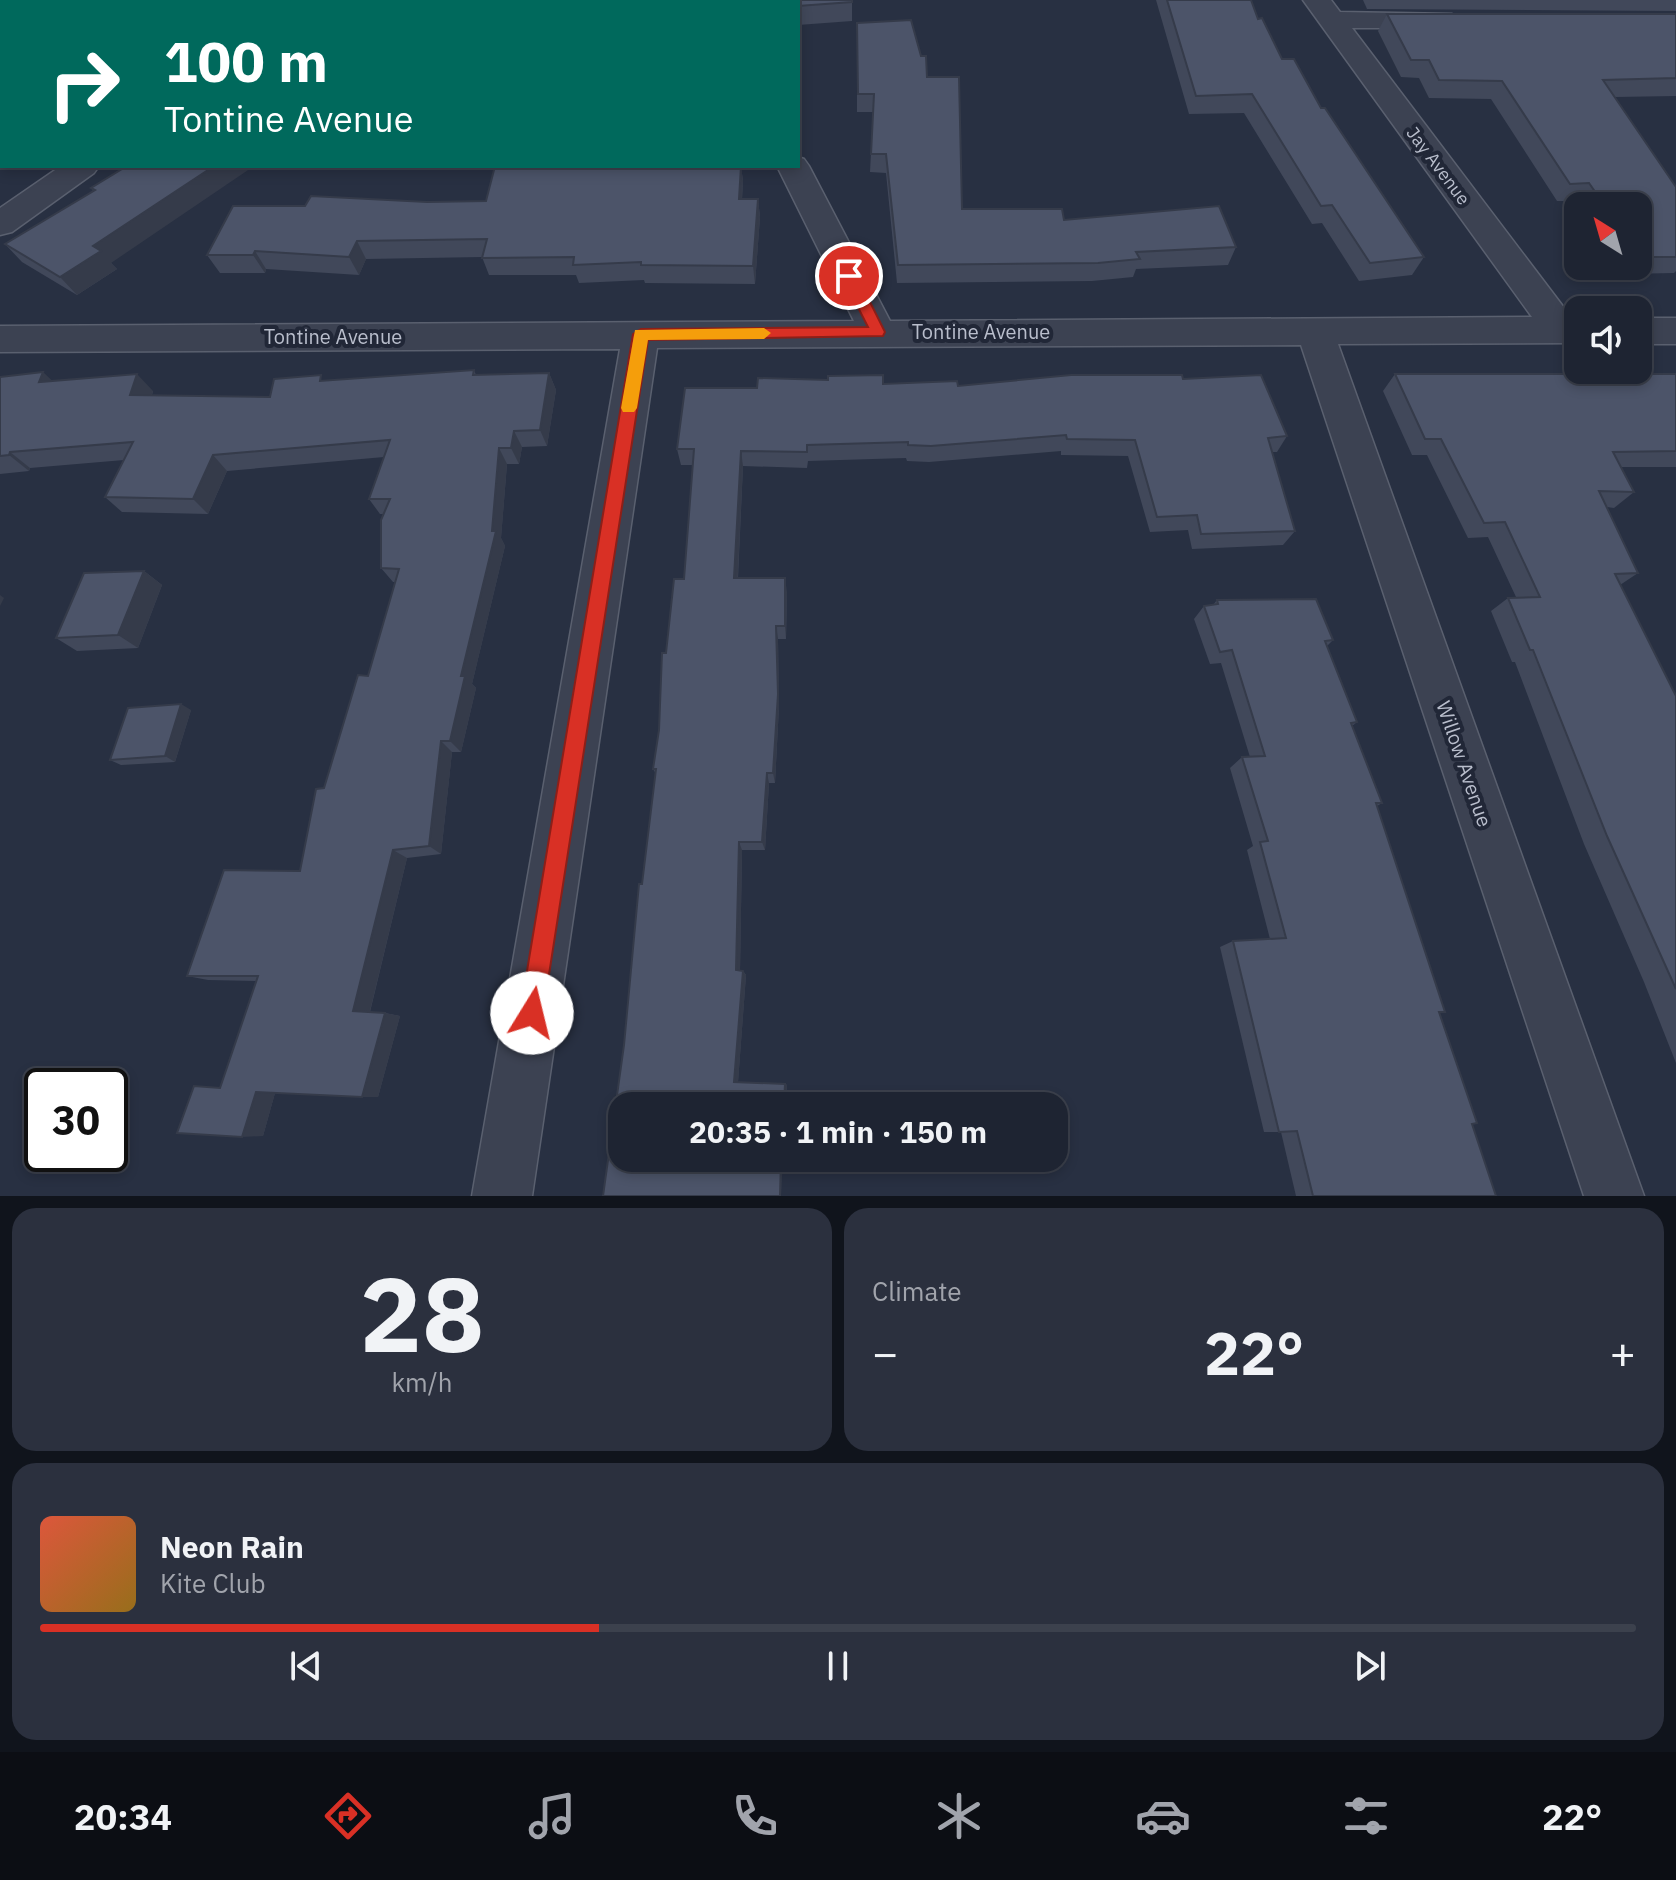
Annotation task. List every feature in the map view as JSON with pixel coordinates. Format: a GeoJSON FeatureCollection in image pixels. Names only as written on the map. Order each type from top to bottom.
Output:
{"type":"FeatureCollection","features":[{"type":"Feature","properties":{"kind":"street"},"geometry":{"type":"LineString","coordinates":[[1324,10],[1461,20]]}},
{"type":"Feature","properties":{"kind":"street","name":"Jay Avenue"},"geometry":{"type":"LineString","coordinates":[[1324,10],[1564,322]]}},
{"type":"Feature","properties":{"kind":"street"},"geometry":{"type":"LineString","coordinates":[[0,224],[80,168]]}},
{"type":"Feature","properties":{"kind":"street"},"geometry":{"type":"LineString","coordinates":[[794,168],[878,332]]}},
{"type":"Feature","properties":{"kind":"street","name":"Tontine Avenue"},"geometry":{"type":"LineString","coordinates":[[0,339],[1564,330]]}},
{"type":"Feature","properties":{"kind":"street"},"geometry":{"type":"LineString","coordinates":[[1652,331],[1676,331]]}},
{"type":"Feature","properties":{"kind":"street","name":"Willow Avenue"},"geometry":{"type":"LineString","coordinates":[[1315,332],[1614,1196]]}},
{"type":"Feature","properties":{"kind":"street"},"geometry":{"type":"LineString","coordinates":[[502,1196],[641,334]]}},
{"type":"Feature","properties":{"kind":"building"},"geometry":{"type":"Polygon","coordinates":[[[800,0],[852,2],[800,6],[800,0]]]}},
{"type":"Feature","properties":{"kind":"building"},"geometry":{"type":"Polygon","coordinates":[[[1167,0],[1251,0],[1258,19],[1262,18],[1282,59],[1294,59],[1321,108],[1325,108],[1424,257],[1370,263],[1332,205],[1321,206],[1252,94],[1196,96],[1167,0]]]}},
{"type":"Feature","properties":{"kind":"building"},"geometry":{"type":"Polygon","coordinates":[[[1387,14],[1676,14],[1676,78],[1603,80],[1676,187],[1676,257],[1652,257],[1652,192],[1595,192],[1589,183],[1570,184],[1502,81],[1439,80],[1429,60],[1411,60],[1387,14]]]}},
{"type":"Feature","properties":{"kind":"building"},"geometry":{"type":"Polygon","coordinates":[[[911,20],[921,56],[926,56],[927,77],[959,77],[962,209],[1062,209],[1064,220],[1219,206],[1236,247],[1136,252],[1140,259],[1098,263],[898,265],[886,154],[871,154],[874,94],[858,94],[857,23],[911,20]]]}},
{"type":"Feature","properties":{"kind":"building"},"geometry":{"type":"Polygon","coordinates":[[[124,168],[211,168],[93,246],[101,251],[60,277],[5,244],[95,190],[91,188],[124,168]]]}},
{"type":"Feature","properties":{"kind":"building"},"geometry":{"type":"Polygon","coordinates":[[[494,168],[741,168],[739,199],[758,199],[753,266],[641,265],[641,262],[573,265],[574,257],[482,258],[487,239],[357,241],[349,257],[255,251],[253,255],[207,255],[233,206],[305,206],[311,196],[427,202],[486,201],[494,168]]]}},
{"type":"Feature","properties":{"kind":"building"},"geometry":{"type":"Polygon","coordinates":[[[474,370],[473,375],[549,373],[540,430],[514,431],[511,448],[499,448],[492,531],[496,531],[461,676],[465,676],[450,741],[441,741],[429,846],[393,850],[353,1011],[385,1013],[362,1097],[256,1092],[242,1137],[177,1133],[194,1086],[220,1088],[258,976],[187,976],[224,870],[300,871],[316,789],[324,788],[358,675],[368,676],[399,569],[381,568],[381,520],[390,499],[369,499],[390,440],[213,455],[193,499],[105,497],[133,442],[10,452],[9,455],[0,456],[0,377],[43,372],[39,382],[137,374],[130,395],[270,397],[274,379],[321,375],[320,381],[474,370]]]}},
{"type":"Feature","properties":{"kind":"building"},"geometry":{"type":"Polygon","coordinates":[[[1395,374],[1564,374],[1564,384],[1652,384],[1652,374],[1676,374],[1676,451],[1613,452],[1634,492],[1599,491],[1638,573],[1615,574],[1676,696],[1676,989],[1607,836],[1533,650],[1530,650],[1508,598],[1540,597],[1505,522],[1484,523],[1441,439],[1425,439],[1395,374]]]}},
{"type":"Feature","properties":{"kind":"building"},"geometry":{"type":"Polygon","coordinates":[[[883,375],[883,384],[957,381],[958,386],[1071,375],[1182,375],[1183,379],[1261,375],[1287,436],[1268,438],[1295,531],[1201,534],[1197,515],[1157,517],[1135,440],[1067,439],[1066,435],[931,446],[908,445],[908,442],[807,445],[807,452],[741,451],[734,578],[785,578],[785,626],[776,626],[778,694],[773,773],[767,773],[762,842],[739,842],[736,970],[743,971],[734,1082],[785,1084],[785,1092],[617,1092],[639,884],[642,884],[656,769],[653,769],[659,730],[662,653],[666,653],[674,579],[684,579],[694,449],[677,449],[685,388],[757,388],[758,378],[828,380],[828,376],[883,375]]]}},
{"type":"Feature","properties":{"kind":"building"},"geometry":{"type":"Polygon","coordinates":[[[144,571],[118,635],[56,638],[84,573],[144,571]]]}},
{"type":"Feature","properties":{"kind":"building"},"geometry":{"type":"Polygon","coordinates":[[[1316,599],[1333,640],[1325,641],[1357,722],[1351,723],[1382,803],[1376,803],[1445,1012],[1439,1012],[1477,1123],[1472,1124],[1496,1196],[1313,1196],[1297,1131],[1279,1132],[1233,941],[1286,938],[1260,842],[1268,841],[1242,757],[1265,756],[1232,650],[1220,652],[1204,606],[1218,604],[1217,600],[1316,599]]]}},
{"type":"Feature","properties":{"kind":"building"},"geometry":{"type":"Polygon","coordinates":[[[181,704],[165,756],[110,760],[128,708],[181,704]]]}},
{"type":"Feature","properties":{"kind":"building"},"geometry":{"type":"Polygon","coordinates":[[[608,1160],[608,1172],[781,1172],[780,1196],[603,1196],[608,1160]]]}},
{"type":"Feature","properties":{"kind":"slow traffic"},"geometry":{"type":"LineString","coordinates":[[629,408],[641,334],[764,333]]}},
{"type":"Feature","properties":{"kind":"route"},"geometry":{"type":"LineString","coordinates":[[532,1013],[641,334],[878,332],[849,276]]}}]}
